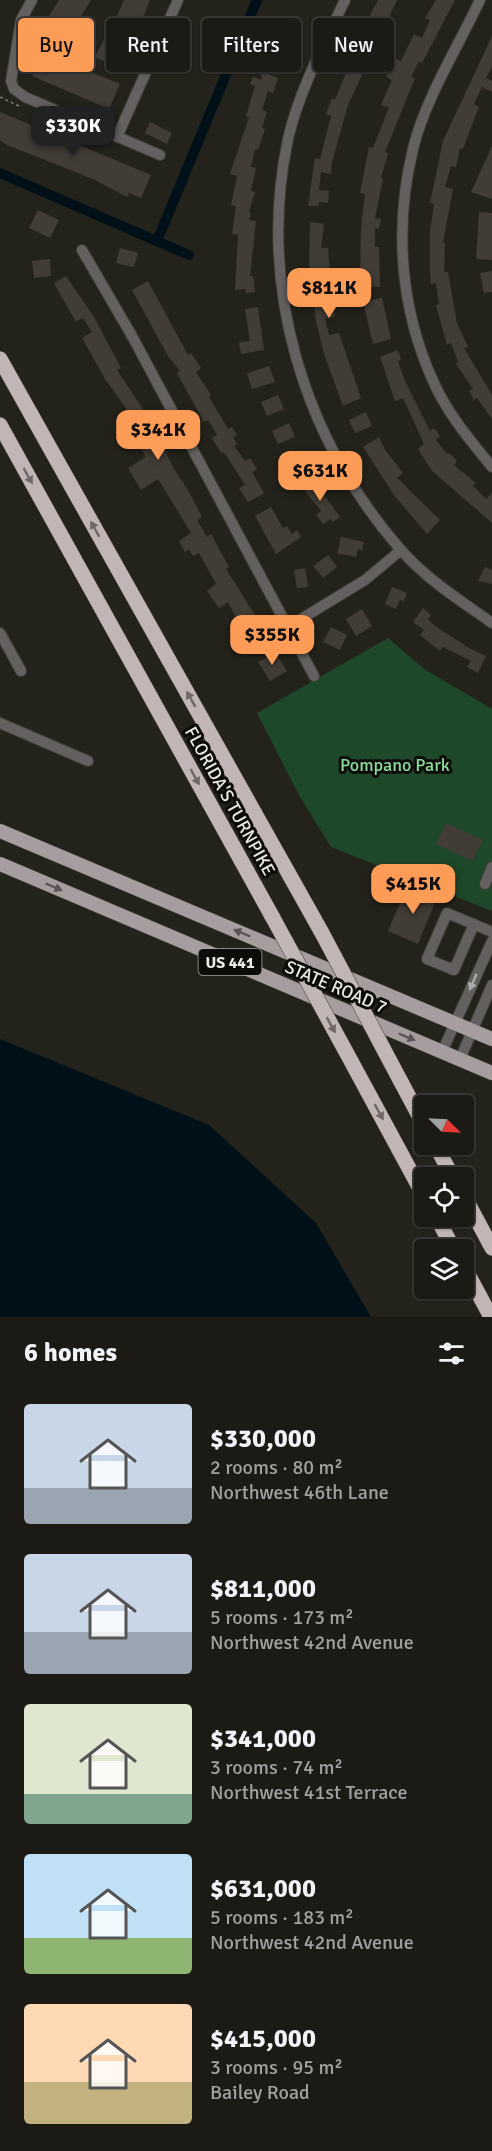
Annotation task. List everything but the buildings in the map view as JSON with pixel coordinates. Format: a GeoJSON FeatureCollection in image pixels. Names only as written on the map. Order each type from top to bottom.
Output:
{"type":"FeatureCollection","features":[{"type":"Feature","properties":{"kind":"highway","name":"FLORIDA'S TURNPIKE"},"geometry":{"type":"LineString","coordinates":[[0,359],[322,933],[414,1106]]}},
{"type":"Feature","properties":{"kind":"highway","name":"FLORIDA'S TURNPIKE"},"geometry":{"type":"LineString","coordinates":[[0,425],[414,1178]]}},
{"type":"Feature","properties":{"kind":"highway"},"geometry":{"type":"LineString","coordinates":[[474,1215],[492,1248]]}},
{"type":"Feature","properties":{"kind":"highway"},"geometry":{"type":"LineString","coordinates":[[474,1287],[490,1317]]}},
{"type":"Feature","properties":{"kind":"main road","name":"STATE ROAD 7"},"geometry":{"type":"LineString","coordinates":[[0,831],[492,1039]]}},
{"type":"Feature","properties":{"kind":"main road","name":"STATE ROAD 7"},"geometry":{"type":"LineString","coordinates":[[0,864],[492,1073]]}},
{"type":"Feature","properties":{"kind":"street"},"geometry":{"type":"LineString","coordinates":[[32,0],[21,20],[11,81],[14,89],[25,97],[160,155]]}},
{"type":"Feature","properties":{"kind":"street"},"geometry":{"type":"LineString","coordinates":[[117,136],[178,0]]}},
{"type":"Feature","properties":{"kind":"street"},"geometry":{"type":"LineString","coordinates":[[345,0],[312,69],[288,138],[279,218],[278,254],[289,332],[302,382],[335,454],[364,500],[401,550],[447,592],[492,624]]}},
{"type":"Feature","properties":{"kind":"street"},"geometry":{"type":"LineString","coordinates":[[480,0],[425,115],[413,149],[402,221],[404,284],[416,334],[434,382],[463,431],[492,467]]}},
{"type":"Feature","properties":{"kind":"street"},"geometry":{"type":"LineString","coordinates":[[82,250],[137,346],[314,676]]}},
{"type":"Feature","properties":{"kind":"street"},"geometry":{"type":"LineString","coordinates":[[288,627],[364,580],[401,550]]}},
{"type":"Feature","properties":{"kind":"street"},"geometry":{"type":"LineString","coordinates":[[0,633],[21,671]]}},
{"type":"Feature","properties":{"kind":"street"},"geometry":{"type":"LineString","coordinates":[[0,723],[88,761]]}},
{"type":"Feature","properties":{"kind":"street"},"geometry":{"type":"LineString","coordinates":[[484,884],[492,867]]}},
{"type":"Feature","properties":{"kind":"street"},"geometry":{"type":"LineString","coordinates":[[474,924],[454,970],[427,959],[447,913],[474,924],[492,932]]}},
{"type":"Feature","properties":{"kind":"street"},"geometry":{"type":"LineString","coordinates":[[442,1052],[492,940]]}},
{"type":"Feature","properties":{"kind":"street"},"geometry":{"type":"LineString","coordinates":[[460,1059],[492,985]]}},
{"type":"Feature","properties":{"kind":"green space","name":"Pompano Park"},"geometry":{"type":"Polygon","coordinates":[[[388,638],[424,669],[492,709],[492,911],[331,847],[300,797],[257,713],[388,638]]]}},
{"type":"Feature","properties":{"kind":"shaded area"},"geometry":{"type":"Polygon","coordinates":[[[0,1039],[209,1125],[316,1223],[371,1317],[0,1317],[0,1039]]]}},
{"type":"Feature","properties":{"kind":"waterway"},"geometry":{"type":"LineString","coordinates":[[157,241],[257,0]]}},
{"type":"Feature","properties":{"kind":"waterway"},"geometry":{"type":"LineString","coordinates":[[0,173],[189,255]]}}]}
